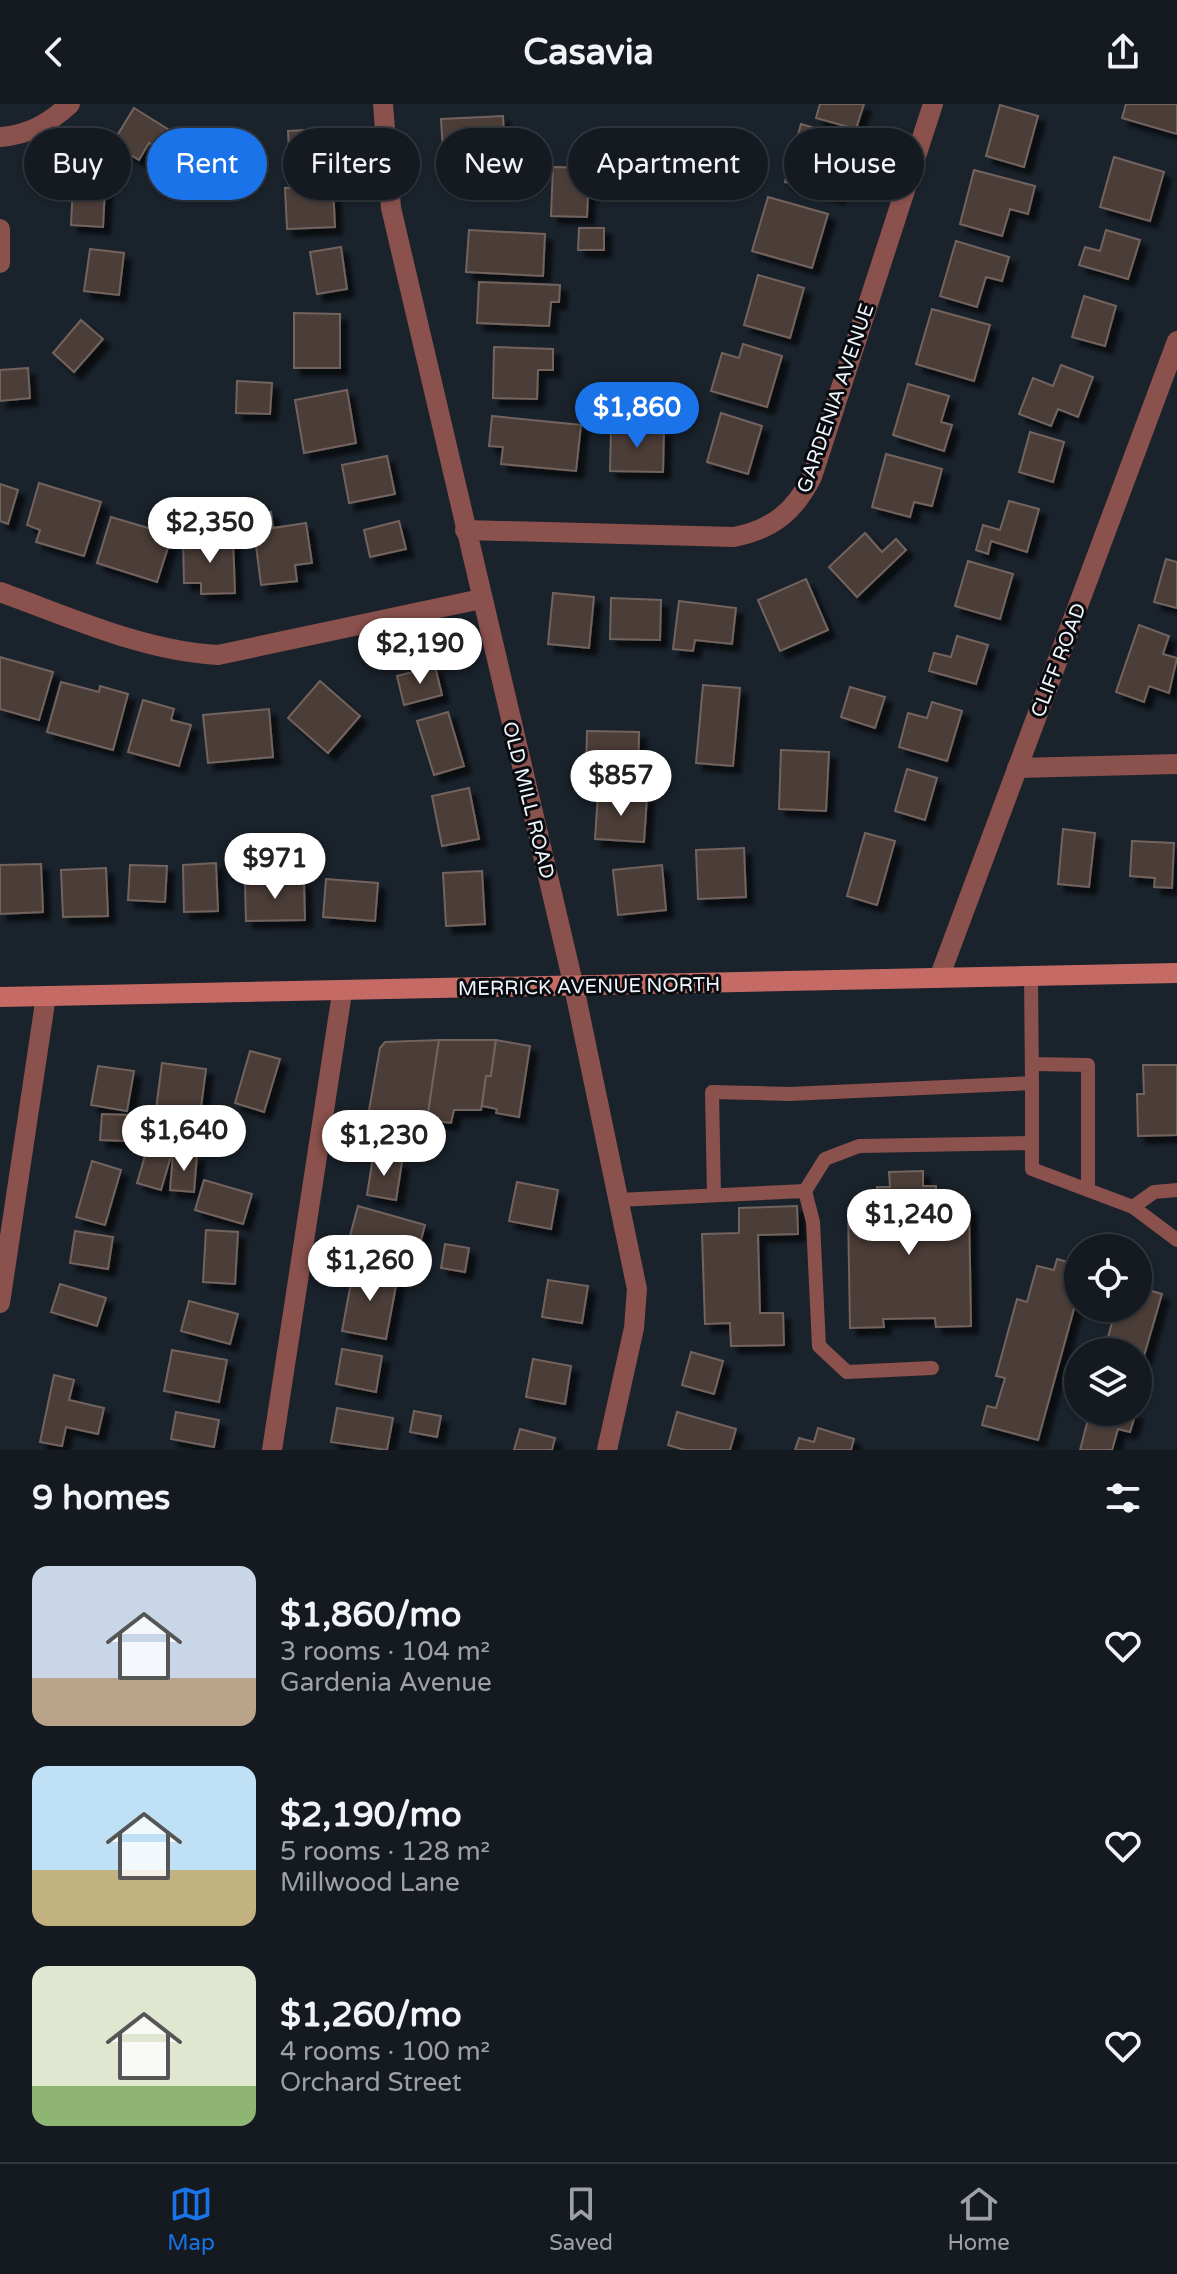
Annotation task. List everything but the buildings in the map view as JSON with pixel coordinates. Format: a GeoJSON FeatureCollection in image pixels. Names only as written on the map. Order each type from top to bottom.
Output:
{"type":"FeatureCollection","features":[{"type":"Feature","properties":{"kind":"main road","name":"MERRICK AVENUE NORTH"},"geometry":{"type":"LineString","coordinates":[[0,997],[342,993],[1177,973]]}},
{"type":"Feature","properties":{"kind":"street"},"geometry":{"type":"LineString","coordinates":[[0,137],[17,136],[49,123],[70,104]]}},
{"type":"Feature","properties":{"kind":"street","name":"OLD MILL ROAD"},"geometry":{"type":"LineString","coordinates":[[383,104],[391,208],[574,987],[637,1289],[634,1328],[607,1450]]}},
{"type":"Feature","properties":{"kind":"street","name":"GARDENIA AVENUE"},"geometry":{"type":"LineString","coordinates":[[465,530],[734,537],[759,532],[782,518],[799,502],[812,477],[933,104]]}},
{"type":"Feature","properties":{"kind":"street"},"geometry":{"type":"LineString","coordinates":[[0,229],[0,263]]}},
{"type":"Feature","properties":{"kind":"street","name":"CLIFF ROAD"},"geometry":{"type":"LineString","coordinates":[[939,978],[1177,341]]}},
{"type":"Feature","properties":{"kind":"street"},"geometry":{"type":"LineString","coordinates":[[0,592],[140,641],[189,653],[218,655],[481,599]]}},
{"type":"Feature","properties":{"kind":"street"},"geometry":{"type":"LineString","coordinates":[[1017,768],[1177,764]]}},
{"type":"Feature","properties":{"kind":"street"},"geometry":{"type":"LineString","coordinates":[[272,1450],[342,993]]}},
{"type":"Feature","properties":{"kind":"street"},"geometry":{"type":"LineString","coordinates":[[0,1303],[46,996]]}},
{"type":"Feature","properties":{"kind":"lane"},"geometry":{"type":"LineString","coordinates":[[1031,976],[1032,1169],[1133,1207],[1177,1240]]}},
{"type":"Feature","properties":{"kind":"lane"},"geometry":{"type":"LineString","coordinates":[[1032,1064],[1088,1065],[1088,1190]]}},
{"type":"Feature","properties":{"kind":"lane"},"geometry":{"type":"LineString","coordinates":[[714,1195],[712,1092],[789,1094],[1032,1083]]}},
{"type":"Feature","properties":{"kind":"lane"},"geometry":{"type":"LineString","coordinates":[[932,1368],[847,1372],[819,1346],[813,1222],[805,1191],[825,1159],[859,1146],[1032,1143]]}},
{"type":"Feature","properties":{"kind":"lane"},"geometry":{"type":"LineString","coordinates":[[1133,1207],[1154,1192],[1177,1190]]}},
{"type":"Feature","properties":{"kind":"lane"},"geometry":{"type":"LineString","coordinates":[[618,1200],[805,1191]]}}]}
